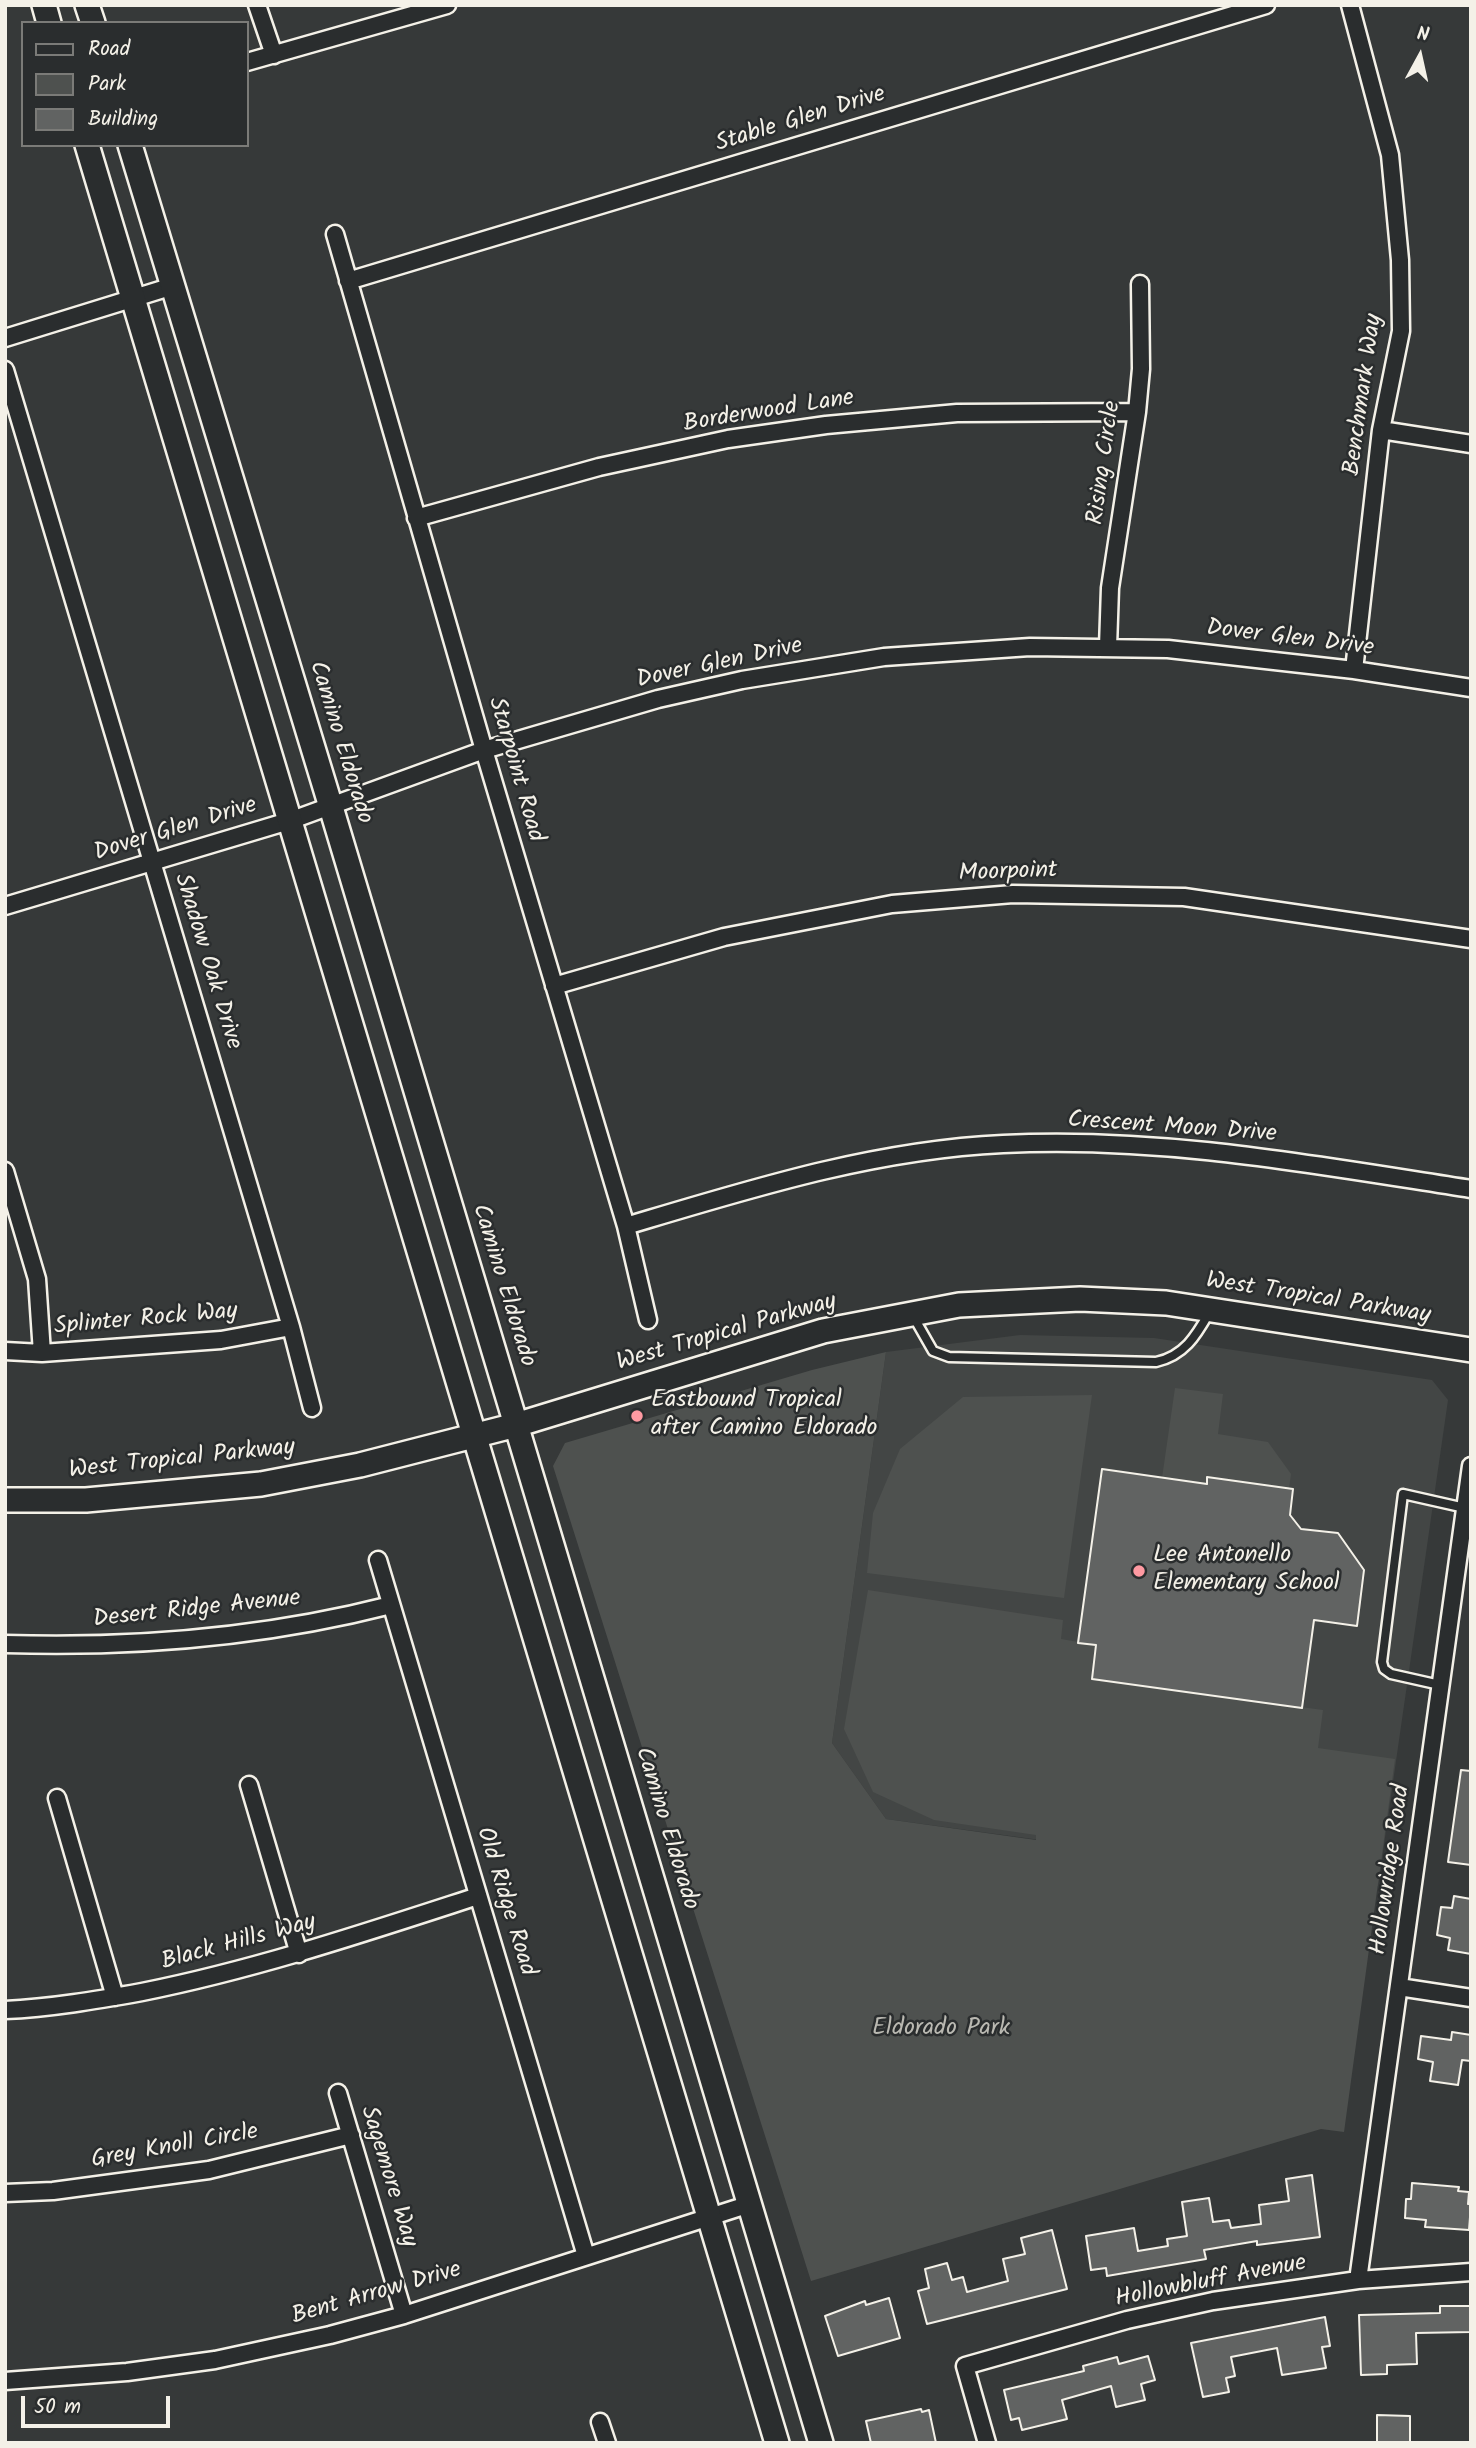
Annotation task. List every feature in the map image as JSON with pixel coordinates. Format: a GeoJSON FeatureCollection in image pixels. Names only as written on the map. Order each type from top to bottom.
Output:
{"type":"FeatureCollection","features":[{"type":"Feature","properties":{"kind":"main road"},"geometry":{"type":"LineString","coordinates":[[88,147],[292,820],[473,1436],[777,2443]]}},
{"type":"Feature","properties":{"kind":"main road","name":"Camino Eldorado"},"geometry":{"type":"LineString","coordinates":[[131,147],[821,2443]]}},
{"type":"Feature","properties":{"kind":"main road","name":"West Tropical Parkway"},"geometry":{"type":"LineString","coordinates":[[5,1500],[86,1500],[261,1484],[360,1465],[516,1425],[823,1331],[959,1305],[1080,1299],[1166,1303],[1471,1350]]}},
{"type":"Feature","properties":{"kind":"street"},"geometry":{"type":"LineString","coordinates":[[257,5],[274,55]]}},
{"type":"Feature","properties":{"kind":"street"},"geometry":{"type":"LineString","coordinates":[[248,62],[447,5]]}},
{"type":"Feature","properties":{"kind":"street","name":"Stable Glen Drive"},"geometry":{"type":"LineString","coordinates":[[348,281],[1266,5]]}},
{"type":"Feature","properties":{"kind":"street","name":"Benchmark Way"},"geometry":{"type":"LineString","coordinates":[[1350,5],[1390,155],[1399,260],[1401,331],[1381,430],[1354,670]]}},
{"type":"Feature","properties":{"kind":"street","name":"Starpoint Road"},"geometry":{"type":"LineString","coordinates":[[335,234],[484,750],[626,1226],[648,1320]]}},
{"type":"Feature","properties":{"kind":"street","name":"Rising Circle"},"geometry":{"type":"LineString","coordinates":[[1108,647],[1110,588],[1141,369],[1140,284]]}},
{"type":"Feature","properties":{"kind":"street"},"geometry":{"type":"LineString","coordinates":[[5,338],[173,286]]}},
{"type":"Feature","properties":{"kind":"street","name":"Shadow Oak Drive"},"geometry":{"type":"LineString","coordinates":[[5,370],[291,1327],[312,1408]]}},
{"type":"Feature","properties":{"kind":"street","name":"Borderwood Lane"},"geometry":{"type":"LineString","coordinates":[[416,518],[599,467],[728,439],[814,426],[957,413],[1137,412]]}},
{"type":"Feature","properties":{"kind":"street"},"geometry":{"type":"LineString","coordinates":[[1381,430],[1471,444]]}},
{"type":"Feature","properties":{"kind":"street","name":"Dover Glen Drive"},"geometry":{"type":"LineString","coordinates":[[5,906],[292,820],[484,750],[659,699],[742,680],[884,657],[1030,647],[1168,649],[1354,670],[1471,688]]}},
{"type":"Feature","properties":{"kind":"street","name":"Moorpoint"},"geometry":{"type":"LineString","coordinates":[[554,986],[724,937],[892,904],[1013,894],[1184,897],[1471,939]]}},
{"type":"Feature","properties":{"kind":"street","name":"Crescent Moon Drive"},"geometry":{"type":"LineString","coordinates":[[626,1226],[783,1179],[881,1158],[1001,1144],[1101,1142],[1221,1151],[1471,1189]]}},
{"type":"Feature","properties":{"kind":"street"},"geometry":{"type":"LineString","coordinates":[[5,1171],[37,1279],[42,1353]]}},
{"type":"Feature","properties":{"kind":"street","name":"Splinter Rock Way"},"geometry":{"type":"LineString","coordinates":[[5,1351],[42,1353],[221,1340],[291,1327]]}},
{"type":"Feature","properties":{"kind":"street","name":"Hollowridge Road"},"geometry":{"type":"LineString","coordinates":[[1358,2280],[1440,1685],[1468,1508],[1471,1466]]}},
{"type":"Feature","properties":{"kind":"street","name":"Old Ridge Road"},"geometry":{"type":"LineString","coordinates":[[378,1560],[586,2256]]}},
{"type":"Feature","properties":{"kind":"street","name":"Desert Ridge Avenue"},"geometry":{"type":"LineString","coordinates":[[5,1644],[63,1646],[229,1635],[337,1619],[391,1605]]}},
{"type":"Feature","properties":{"kind":"street"},"geometry":{"type":"LineString","coordinates":[[249,1785],[299,1954]]}},
{"type":"Feature","properties":{"kind":"street"},"geometry":{"type":"LineString","coordinates":[[57,1798],[115,1997]]}},
{"type":"Feature","properties":{"kind":"street","name":"Black Hills Way"},"geometry":{"type":"LineString","coordinates":[[5,2010],[115,1997],[204,1980],[299,1954],[478,1896]]}},
{"type":"Feature","properties":{"kind":"street"},"geometry":{"type":"LineString","coordinates":[[1399,1987],[1471,1998]]}},
{"type":"Feature","properties":{"kind":"street","name":"Sagemore Way"},"geometry":{"type":"LineString","coordinates":[[338,2093],[404,2315]]}},
{"type":"Feature","properties":{"kind":"street","name":"Grey Knoll Circle"},"geometry":{"type":"LineString","coordinates":[[5,2193],[53,2191],[209,2169],[351,2135]]}},
{"type":"Feature","properties":{"kind":"street","name":"Bent Arrow Drive"},"geometry":{"type":"LineString","coordinates":[[5,2381],[127,2372],[215,2360],[330,2335],[404,2315],[750,2204]]}},
{"type":"Feature","properties":{"kind":"street","name":"Hollowbluff Avenue"},"geometry":{"type":"LineString","coordinates":[[987,2443],[965,2366],[1127,2320],[1213,2301],[1358,2280],[1471,2272]]}},
{"type":"Feature","properties":{"kind":"street"},"geometry":{"type":"LineString","coordinates":[[600,2422],[607,2443]]}},
{"type":"Feature","properties":{"kind":"lane"},"geometry":{"type":"LineString","coordinates":[[911,1314],[933,1351],[949,1357],[1156,1362],[1166,1360],[1186,1348],[1211,1310]]}},
{"type":"Feature","properties":{"kind":"lane"},"geometry":{"type":"LineString","coordinates":[[1440,1685],[1391,1674],[1384,1670],[1382,1662],[1403,1494],[1468,1508]]}},
{"type":"Feature","properties":{"kind":"shaded area","name":"Lee Antonello Elementary School"},"geometry":{"type":"Polygon","coordinates":[[[1020,1335],[1154,1338],[1432,1380],[1448,1400],[1378,1886],[886,1819],[832,1743],[886,1352],[1020,1335]]]}},
{"type":"Feature","properties":{"kind":"green space","name":"Eldorado Park"},"geometry":{"type":"Polygon","coordinates":[[[886,1352],[832,1743],[886,1819],[1036,1840],[1036,1835],[934,1820],[873,1792],[844,1729],[868,1590],[1063,1620],[1061,1639],[1096,1645],[1092,1679],[1323,1710],[1318,1748],[1395,1759],[1344,2132],[1321,2129],[811,2281],[553,1466],[565,1443],[812,1370],[886,1352]]]}},
{"type":"Feature","properties":{"kind":"green space"},"geometry":{"type":"Polygon","coordinates":[[[1175,1388],[1223,1394],[1218,1434],[1268,1442],[1291,1474],[1289,1489],[1207,1478],[1207,1484],[1162,1478],[1175,1388]]]}},
{"type":"Feature","properties":{"kind":"green space"},"geometry":{"type":"Polygon","coordinates":[[[1092,1395],[1064,1598],[867,1573],[873,1513],[900,1449],[963,1397],[1092,1395]]]}},
{"type":"Feature","properties":{"kind":"building"},"geometry":{"type":"Polygon","coordinates":[[[1102,1469],[1207,1484],[1207,1477],[1293,1489],[1290,1515],[1301,1529],[1338,1533],[1364,1570],[1357,1626],[1314,1620],[1302,1708],[1092,1679],[1096,1645],[1078,1643],[1102,1469]]]}},
{"type":"Feature","properties":{"kind":"building"},"geometry":{"type":"Polygon","coordinates":[[[1461,1770],[1471,1771],[1471,1865],[1448,1862],[1461,1770]]]}},
{"type":"Feature","properties":{"kind":"building"},"geometry":{"type":"Polygon","coordinates":[[[1454,1896],[1471,1899],[1471,1954],[1448,1950],[1450,1938],[1437,1935],[1441,1907],[1452,1908],[1454,1896]]]}},
{"type":"Feature","properties":{"kind":"building"},"geometry":{"type":"Polygon","coordinates":[[[1452,2032],[1471,2035],[1471,2061],[1462,2060],[1458,2085],[1430,2081],[1433,2062],[1418,2059],[1421,2036],[1451,2040],[1452,2032]]]}},
{"type":"Feature","properties":{"kind":"building"},"geometry":{"type":"Polygon","coordinates":[[[1312,2175],[1320,2237],[1257,2245],[1257,2241],[1204,2250],[1206,2259],[1107,2276],[1106,2268],[1091,2270],[1086,2236],[1134,2228],[1138,2251],[1168,2246],[1167,2239],[1187,2236],[1182,2202],[1209,2198],[1213,2222],[1229,2220],[1231,2228],[1261,2224],[1259,2205],[1289,2201],[1286,2179],[1312,2175]]]}},
{"type":"Feature","properties":{"kind":"building"},"geometry":{"type":"Polygon","coordinates":[[[1412,2183],[1459,2187],[1458,2191],[1469,2192],[1469,2230],[1425,2227],[1426,2220],[1405,2218],[1406,2199],[1411,2199],[1412,2183]]]}},
{"type":"Feature","properties":{"kind":"building"},"geometry":{"type":"Polygon","coordinates":[[[1052,2230],[1067,2289],[927,2324],[918,2291],[929,2288],[925,2269],[947,2263],[952,2280],[963,2277],[967,2292],[1008,2281],[1003,2259],[1025,2254],[1021,2238],[1052,2230]]]}},
{"type":"Feature","properties":{"kind":"building"},"geometry":{"type":"Polygon","coordinates":[[[889,2298],[900,2338],[838,2356],[825,2316],[865,2301],[866,2305],[889,2298]]]}},
{"type":"Feature","properties":{"kind":"building"},"geometry":{"type":"Polygon","coordinates":[[[1440,2306],[1471,2306],[1471,2332],[1416,2333],[1417,2364],[1387,2365],[1387,2374],[1361,2375],[1359,2315],[1440,2313],[1440,2306]]]}},
{"type":"Feature","properties":{"kind":"building"},"geometry":{"type":"Polygon","coordinates":[[[1325,2317],[1330,2346],[1322,2347],[1326,2368],[1282,2375],[1277,2348],[1231,2357],[1235,2376],[1226,2378],[1229,2392],[1203,2397],[1191,2343],[1325,2317]]]}},
{"type":"Feature","properties":{"kind":"building"},"geometry":{"type":"Polygon","coordinates":[[[1148,2356],[1155,2380],[1141,2384],[1145,2400],[1116,2407],[1111,2386],[1062,2400],[1067,2419],[1022,2430],[1019,2418],[1011,2420],[1004,2390],[1084,2371],[1083,2366],[1117,2357],[1119,2364],[1148,2356]]]}},
{"type":"Feature","properties":{"kind":"building"},"geometry":{"type":"Polygon","coordinates":[[[921,2409],[922,2412],[929,2410],[936,2443],[871,2443],[866,2421],[921,2409]]]}},
{"type":"Feature","properties":{"kind":"building"},"geometry":{"type":"Polygon","coordinates":[[[1377,2415],[1410,2416],[1410,2443],[1377,2443],[1377,2415]]]}},
{"type":"Feature","properties":{"kind":"place","name":"Eastbound Tropical after Camino Eldorado"},"geometry":{"type":"Point","coordinates":[637,1416]}},
{"type":"Feature","properties":{"kind":"place","name":"Lee Antonello Elementary School"},"geometry":{"type":"Point","coordinates":[1139,1571]}}]}
